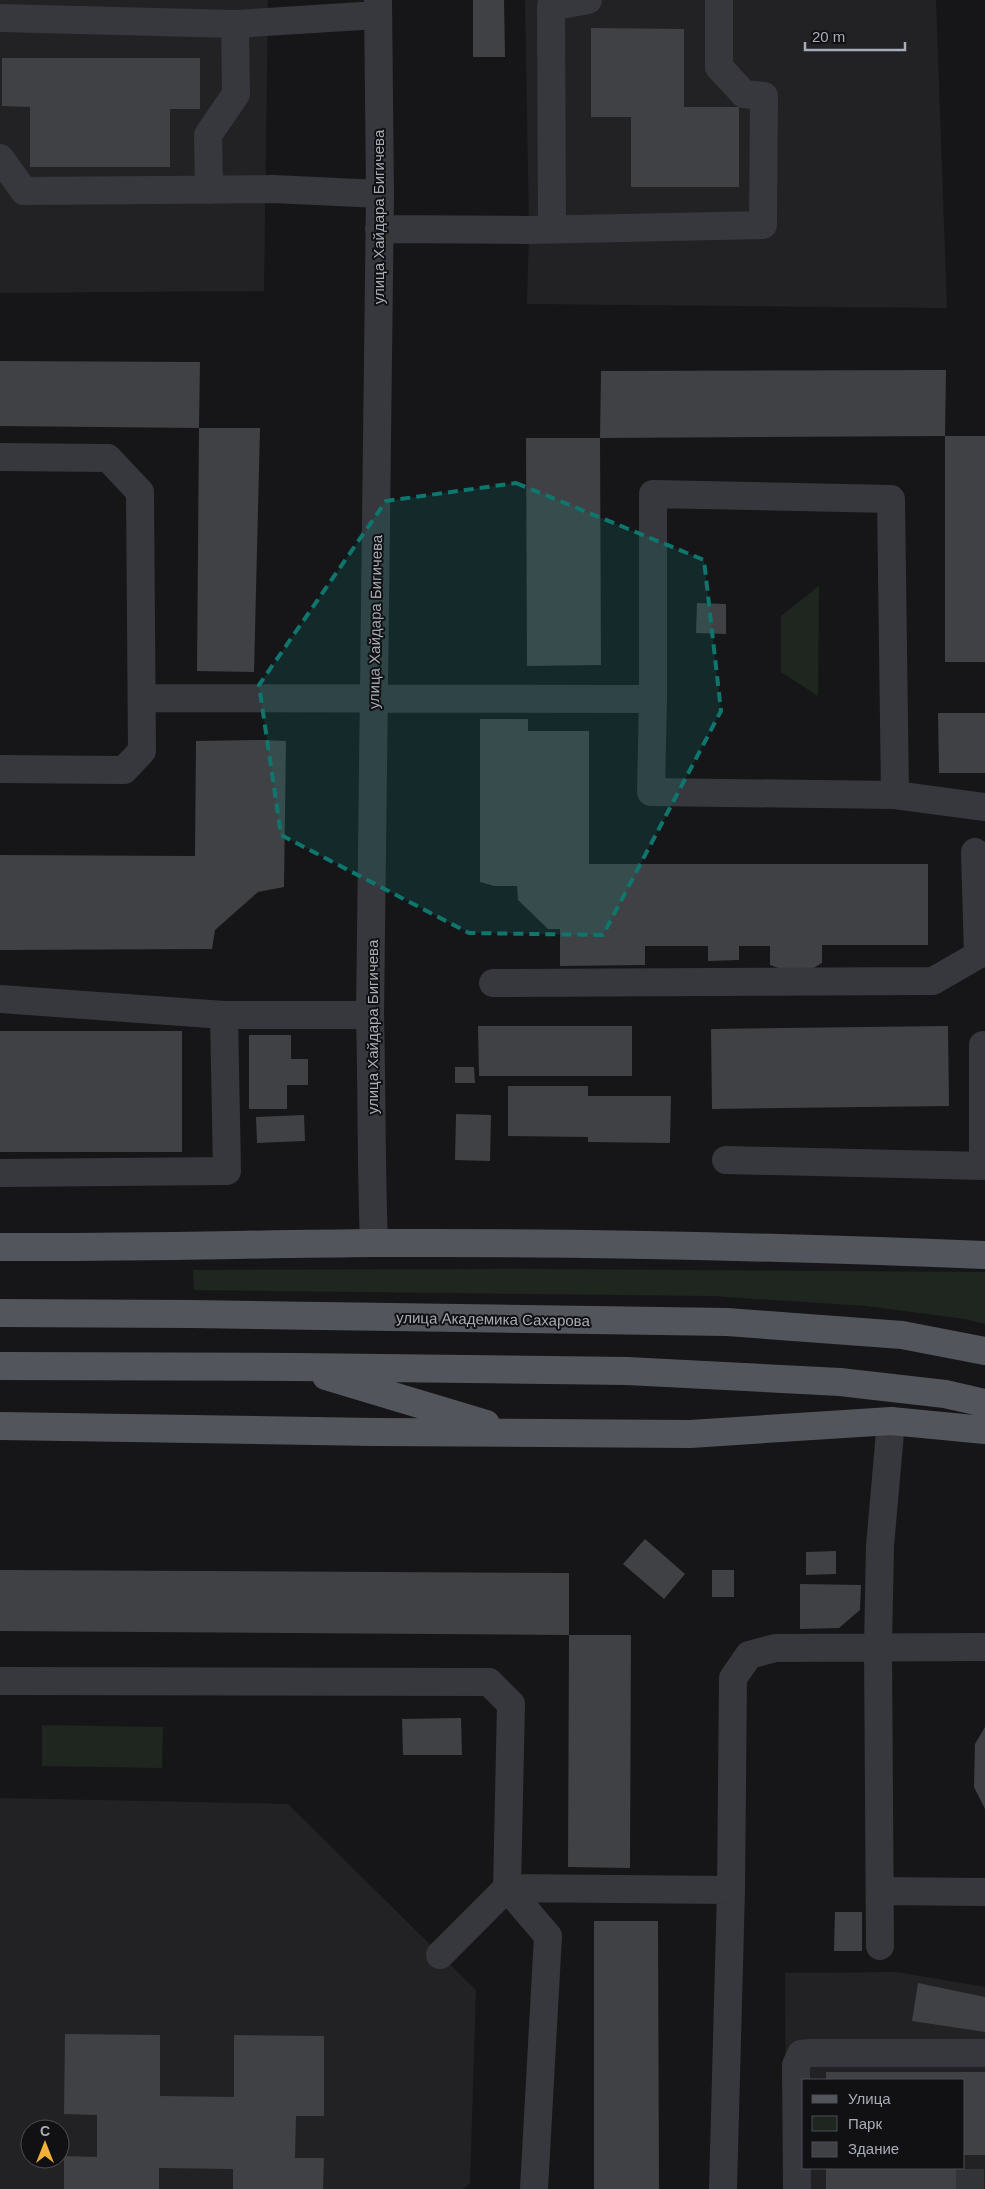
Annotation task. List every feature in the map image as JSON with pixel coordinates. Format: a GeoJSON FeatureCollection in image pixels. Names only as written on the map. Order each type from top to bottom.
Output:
{"type":"FeatureCollection","features":[{"type":"Feature","properties":{"kind":"main road"},"geometry":{"type":"LineString","coordinates":[[0,1247],[128,1248],[374,1243],[738,1246],[985,1255]]}},
{"type":"Feature","properties":{"kind":"main road","name":"улица Академика Сахарова"},"geometry":{"type":"LineString","coordinates":[[0,1313],[727,1322],[902,1335],[985,1351]]}},
{"type":"Feature","properties":{"kind":"main road"},"geometry":{"type":"LineString","coordinates":[[0,1366],[627,1371],[840,1382],[945,1394],[985,1403]]}},
{"type":"Feature","properties":{"kind":"main road"},"geometry":{"type":"LineString","coordinates":[[296,1367],[513,1433]]}},
{"type":"Feature","properties":{"kind":"main road"},"geometry":{"type":"LineString","coordinates":[[0,1426],[690,1434],[891,1420],[985,1430]]}},
{"type":"Feature","properties":{"kind":"street"},"geometry":{"type":"LineString","coordinates":[[552,228],[552,3],[588,0]]}},
{"type":"Feature","properties":{"kind":"street"},"geometry":{"type":"LineString","coordinates":[[379,229],[763,225],[764,96],[744,94],[719,67],[719,0]]}},
{"type":"Feature","properties":{"kind":"street"},"geometry":{"type":"LineString","coordinates":[[0,18],[235,24],[378,8]]}},
{"type":"Feature","properties":{"kind":"street","name":"улица Хайдара Бигичева"},"geometry":{"type":"LineString","coordinates":[[374,1243],[371,1164],[370,1015],[380,194],[378,8]]}},
{"type":"Feature","properties":{"kind":"street"},"geometry":{"type":"LineString","coordinates":[[209,190],[208,135],[236,94],[235,24]]}},
{"type":"Feature","properties":{"kind":"street"},"geometry":{"type":"LineString","coordinates":[[0,158],[24,191],[273,189],[380,194]]}},
{"type":"Feature","properties":{"kind":"street"},"geometry":{"type":"LineString","coordinates":[[0,457],[108,458],[140,492],[142,698],[142,751],[124,770],[0,769]]}},
{"type":"Feature","properties":{"kind":"street"},"geometry":{"type":"LineString","coordinates":[[895,795],[891,498],[653,494],[652,792],[895,795],[985,807]]}},
{"type":"Feature","properties":{"kind":"street"},"geometry":{"type":"LineString","coordinates":[[142,698],[653,699]]}},
{"type":"Feature","properties":{"kind":"street"},"geometry":{"type":"LineString","coordinates":[[493,982],[933,981],[981,954],[976,852]]}},
{"type":"Feature","properties":{"kind":"street"},"geometry":{"type":"LineString","coordinates":[[0,999],[224,1015],[370,1015]]}},
{"type":"Feature","properties":{"kind":"street"},"geometry":{"type":"LineString","coordinates":[[0,1172],[228,1171],[224,1015]]}},
{"type":"Feature","properties":{"kind":"street"},"geometry":{"type":"LineString","coordinates":[[726,1160],[984,1166],[983,1045]]}},
{"type":"Feature","properties":{"kind":"street"},"geometry":{"type":"LineString","coordinates":[[880,1946],[878,1646],[880,1546],[891,1420]]}},
{"type":"Feature","properties":{"kind":"street"},"geometry":{"type":"LineString","coordinates":[[723,2189],[731,1890],[733,1678],[749,1655],[774,1648],[878,1646],[985,1647]]}},
{"type":"Feature","properties":{"kind":"street"},"geometry":{"type":"LineString","coordinates":[[0,1681],[489,1682],[510,1704],[507,1888],[548,1936],[534,2189]]}},
{"type":"Feature","properties":{"kind":"street"},"geometry":{"type":"LineString","coordinates":[[440,1955],[507,1888],[731,1890]]}},
{"type":"Feature","properties":{"kind":"street"},"geometry":{"type":"LineString","coordinates":[[880,1891],[985,1892]]}},
{"type":"Feature","properties":{"kind":"street"},"geometry":{"type":"LineString","coordinates":[[797,2189],[796,2065],[801,2054],[985,2053]]}},
{"type":"Feature","properties":{"kind":"highlighted area"},"geometry":{"type":"Polygon","coordinates":[[[516,483],[704,560],[721,711],[603,935],[469,933],[281,835],[259,685],[386,501],[516,483]]]}},
{"type":"Feature","properties":{"kind":"shaded area"},"geometry":{"type":"Polygon","coordinates":[[[0,0],[268,0],[264,291],[0,293],[0,0]]]}},
{"type":"Feature","properties":{"kind":"shaded area"},"geometry":{"type":"Polygon","coordinates":[[[525,0],[936,0],[947,308],[527,304],[529,230],[525,0]]]}},
{"type":"Feature","properties":{"kind":"shaded area"},"geometry":{"type":"Polygon","coordinates":[[[0,1798],[288,1804],[476,1990],[470,2183],[463,2189],[0,2189],[0,1798]]]}},
{"type":"Feature","properties":{"kind":"shaded area"},"geometry":{"type":"Polygon","coordinates":[[[897,1972],[985,1987],[985,2189],[786,2189],[785,1973],[897,1972]]]}},
{"type":"Feature","properties":{"kind":"green space"},"geometry":{"type":"Polygon","coordinates":[[[819,586],[818,696],[781,672],[781,616],[819,586]]]}},
{"type":"Feature","properties":{"kind":"green space"},"geometry":{"type":"Polygon","coordinates":[[[529,1269],[985,1272],[985,1324],[965,1319],[866,1306],[712,1296],[194,1290],[193,1270],[529,1269]]]}},
{"type":"Feature","properties":{"kind":"green space"},"geometry":{"type":"Polygon","coordinates":[[[42,1725],[163,1727],[162,1768],[42,1766],[42,1725]]]}},
{"type":"Feature","properties":{"kind":"building"},"geometry":{"type":"Polygon","coordinates":[[[473,0],[504,0],[505,57],[473,57],[473,0]]]}},
{"type":"Feature","properties":{"kind":"building"},"geometry":{"type":"Polygon","coordinates":[[[591,28],[684,29],[684,107],[739,107],[739,187],[631,187],[631,117],[591,117],[591,28]]]}},
{"type":"Feature","properties":{"kind":"building"},"geometry":{"type":"Polygon","coordinates":[[[2,58],[200,58],[200,109],[170,109],[170,167],[30,167],[30,107],[2,106],[2,58]]]}},
{"type":"Feature","properties":{"kind":"building"},"geometry":{"type":"Polygon","coordinates":[[[0,361],[200,362],[199,428],[0,426],[0,361]]]}},
{"type":"Feature","properties":{"kind":"building"},"geometry":{"type":"Polygon","coordinates":[[[946,370],[945,436],[600,438],[601,371],[946,370]]]}},
{"type":"Feature","properties":{"kind":"building"},"geometry":{"type":"Polygon","coordinates":[[[199,428],[260,428],[254,672],[197,671],[199,428]]]}},
{"type":"Feature","properties":{"kind":"building"},"geometry":{"type":"Polygon","coordinates":[[[945,436],[985,436],[985,662],[945,662],[945,436]]]}},
{"type":"Feature","properties":{"kind":"building"},"geometry":{"type":"Polygon","coordinates":[[[526,438],[600,438],[601,665],[527,666],[526,438]]]}},
{"type":"Feature","properties":{"kind":"building"},"geometry":{"type":"Polygon","coordinates":[[[697,603],[726,604],[726,634],[696,633],[697,603]]]}},
{"type":"Feature","properties":{"kind":"building"},"geometry":{"type":"Polygon","coordinates":[[[938,713],[985,713],[985,773],[939,773],[938,713]]]}},
{"type":"Feature","properties":{"kind":"building"},"geometry":{"type":"Polygon","coordinates":[[[480,719],[528,719],[528,731],[589,731],[589,864],[928,864],[928,945],[822,945],[822,963],[810,970],[787,971],[770,965],[770,946],[739,946],[739,960],[708,961],[708,946],[645,946],[645,965],[560,966],[560,929],[548,929],[518,900],[517,886],[494,886],[480,882],[480,719]]]}},
{"type":"Feature","properties":{"kind":"building"},"geometry":{"type":"Polygon","coordinates":[[[196,741],[286,741],[284,887],[258,892],[215,930],[212,949],[0,950],[0,855],[195,856],[196,741]]]}},
{"type":"Feature","properties":{"kind":"building"},"geometry":{"type":"Polygon","coordinates":[[[478,1026],[632,1026],[632,1076],[479,1076],[478,1026]]]}},
{"type":"Feature","properties":{"kind":"building"},"geometry":{"type":"Polygon","coordinates":[[[948,1026],[949,1106],[712,1109],[711,1029],[948,1026]]]}},
{"type":"Feature","properties":{"kind":"building"},"geometry":{"type":"Polygon","coordinates":[[[0,1031],[182,1031],[182,1152],[0,1152],[0,1031]]]}},
{"type":"Feature","properties":{"kind":"building"},"geometry":{"type":"Polygon","coordinates":[[[249,1035],[291,1035],[291,1059],[308,1059],[308,1085],[287,1085],[287,1109],[249,1109],[249,1035]]]}},
{"type":"Feature","properties":{"kind":"building"},"geometry":{"type":"Polygon","coordinates":[[[455,1067],[474,1067],[475,1083],[455,1083],[455,1067]]]}},
{"type":"Feature","properties":{"kind":"building"},"geometry":{"type":"Polygon","coordinates":[[[508,1086],[588,1086],[588,1096],[671,1096],[670,1143],[588,1142],[588,1137],[508,1136],[508,1086]]]}},
{"type":"Feature","properties":{"kind":"building"},"geometry":{"type":"Polygon","coordinates":[[[456,1114],[491,1115],[490,1161],[455,1160],[456,1114]]]}},
{"type":"Feature","properties":{"kind":"building"},"geometry":{"type":"Polygon","coordinates":[[[304,1115],[305,1141],[257,1143],[256,1117],[304,1115]]]}},
{"type":"Feature","properties":{"kind":"building"},"geometry":{"type":"Polygon","coordinates":[[[645,1539],[685,1574],[664,1599],[623,1564],[645,1539]]]}},
{"type":"Feature","properties":{"kind":"building"},"geometry":{"type":"Polygon","coordinates":[[[836,1551],[836,1574],[806,1575],[806,1552],[836,1551]]]}},
{"type":"Feature","properties":{"kind":"building"},"geometry":{"type":"Polygon","coordinates":[[[0,1570],[569,1573],[569,1635],[0,1631],[0,1570]]]}},
{"type":"Feature","properties":{"kind":"building"},"geometry":{"type":"Polygon","coordinates":[[[712,1570],[734,1570],[734,1597],[712,1597],[712,1570]]]}},
{"type":"Feature","properties":{"kind":"building"},"geometry":{"type":"Polygon","coordinates":[[[800,1584],[861,1585],[860,1610],[839,1628],[800,1629],[800,1584]]]}},
{"type":"Feature","properties":{"kind":"building"},"geometry":{"type":"Polygon","coordinates":[[[569,1635],[631,1635],[630,1868],[568,1867],[569,1635]]]}},
{"type":"Feature","properties":{"kind":"building"},"geometry":{"type":"Polygon","coordinates":[[[461,1718],[462,1755],[403,1755],[402,1719],[461,1718]]]}},
{"type":"Feature","properties":{"kind":"building"},"geometry":{"type":"Polygon","coordinates":[[[985,1727],[985,1809],[974,1787],[975,1744],[985,1727]]]}},
{"type":"Feature","properties":{"kind":"building"},"geometry":{"type":"Polygon","coordinates":[[[835,1912],[862,1912],[862,1951],[834,1951],[835,1912]]]}},
{"type":"Feature","properties":{"kind":"building"},"geometry":{"type":"Polygon","coordinates":[[[594,1921],[658,1921],[659,2189],[594,2189],[594,1921]]]}},
{"type":"Feature","properties":{"kind":"building"},"geometry":{"type":"Polygon","coordinates":[[[918,1983],[985,1997],[985,2032],[912,2021],[918,1983]]]}},
{"type":"Feature","properties":{"kind":"building"},"geometry":{"type":"Polygon","coordinates":[[[65,2034],[160,2035],[160,2096],[234,2097],[234,2035],[324,2036],[324,2116],[296,2116],[295,2158],[324,2158],[323,2189],[233,2189],[233,2169],[159,2168],[159,2189],[64,2189],[64,2169],[70,2169],[70,2156],[97,2157],[97,2115],[64,2114],[65,2034]]]}},
{"type":"Feature","properties":{"kind":"building"},"geometry":{"type":"Polygon","coordinates":[[[826,2072],[985,2072],[985,2155],[965,2155],[965,2079],[826,2079],[826,2072]]]}},
{"type":"Feature","properties":{"kind":"building"},"geometry":{"type":"Polygon","coordinates":[[[826,2169],[957,2169],[957,2189],[826,2189],[826,2169]]]}},
{"type":"Feature","properties":{"kind":"tunnel"},"geometry":{"type":"LineString","coordinates":[[970,2169],[970,2189]]}}]}
